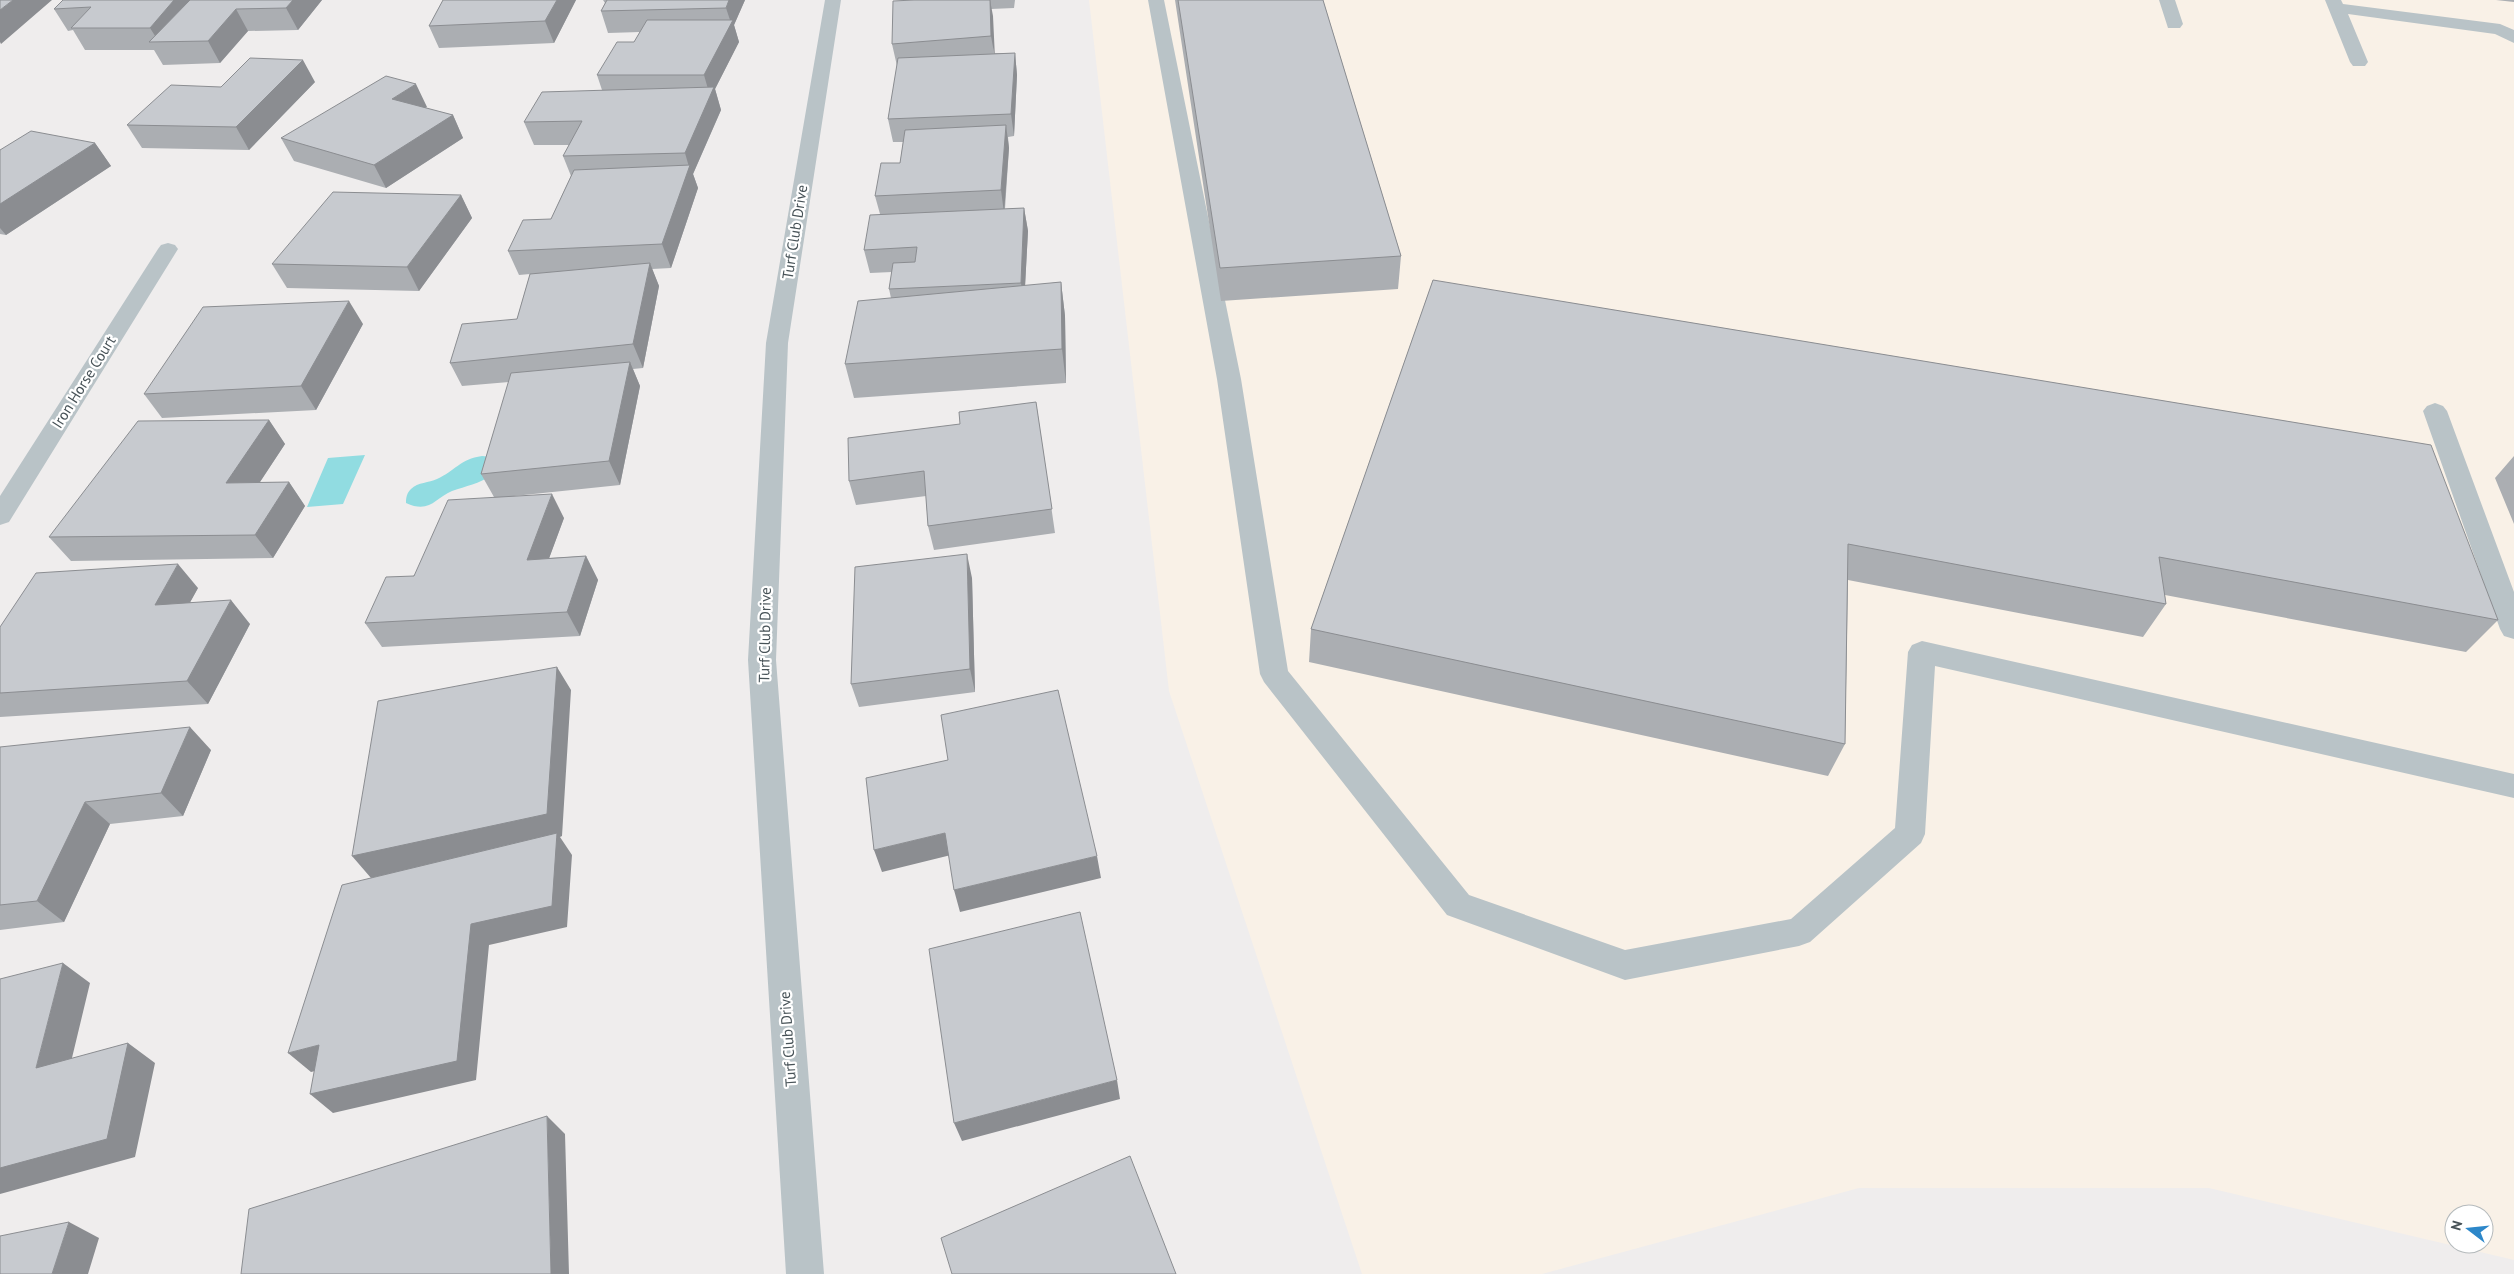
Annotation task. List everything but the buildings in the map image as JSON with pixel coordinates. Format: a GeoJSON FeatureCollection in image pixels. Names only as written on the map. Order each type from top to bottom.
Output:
{"type":"FeatureCollection","features":[{"type":"Feature","properties":{"kind":"street","name":"Turf Club Drive"},"geometry":{"type":"LineString","coordinates":[[805,1274],[762,660],[777,343],[833,0]]}},
{"type":"Feature","properties":{"kind":"street"},"geometry":{"type":"LineString","coordinates":[[1156,0],[1229,379],[1274,674],[1458,905],[1624,965],[1799,932],[1910,834],[1922,652],[2514,786]]}},
{"type":"Feature","properties":{"kind":"street"},"geometry":{"type":"LineString","coordinates":[[2167,0],[2174,24]]}},
{"type":"Feature","properties":{"kind":"street"},"geometry":{"type":"LineString","coordinates":[[2335,4],[2500,29],[2514,38]]}},
{"type":"Feature","properties":{"kind":"street"},"geometry":{"type":"LineString","coordinates":[[2335,4],[2360,62]]}},
{"type":"Feature","properties":{"kind":"street","name":"Iron Horse Court"},"geometry":{"type":"LineString","coordinates":[[0,516],[168,249]]}},
{"type":"Feature","properties":{"kind":"street"},"geometry":{"type":"LineString","coordinates":[[2435,411],[2514,629]]}},
{"type":"Feature","properties":{"kind":"shaded area"},"geometry":{"type":"Polygon","coordinates":[[[1089,0],[2514,0],[2514,1260],[2489,1254],[2494,1254],[2494,1204],[2444,1204],[2444,1243],[2209,1188],[1859,1188],[1542,1274],[1362,1274],[1169,691],[1089,0]]]}},
{"type":"Feature","properties":{"kind":"water"},"geometry":{"type":"Polygon","coordinates":[[[365,455],[343,504],[307,507],[328,458],[365,455]]]}},
{"type":"Feature","properties":{"kind":"water"},"geometry":{"type":"Polygon","coordinates":[[[482,456],[493,457],[492,475],[477,483],[452,491],[427,506],[414,506],[406,503],[408,494],[414,487],[443,476],[463,462],[482,456]]]}}]}
